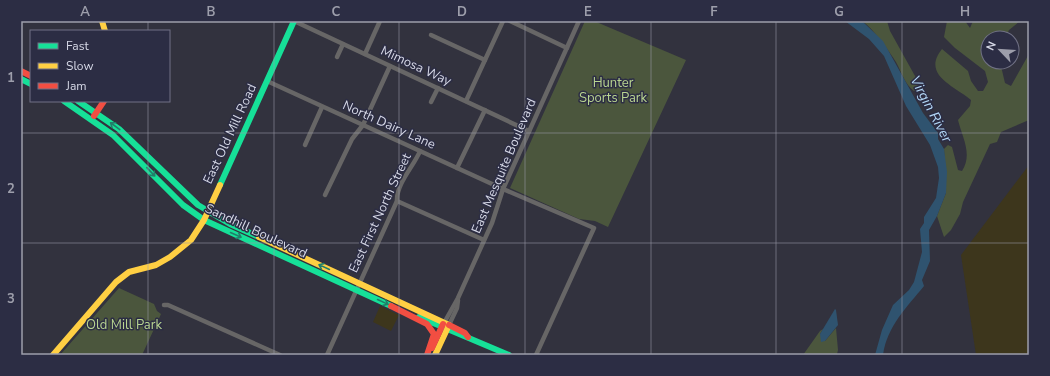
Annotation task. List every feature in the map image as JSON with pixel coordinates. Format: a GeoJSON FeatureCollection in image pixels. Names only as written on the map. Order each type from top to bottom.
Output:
{"type":"FeatureCollection","features":[{"type":"Feature","properties":{"kind":"main road","name":"East Old Mill Road"},"geometry":{"type":"LineString","coordinates":[[53,355],[116,282],[129,272],[156,265],[170,257],[191,240],[204,220],[294,21]]}},
{"type":"Feature","properties":{"kind":"main road"},"geometry":{"type":"LineString","coordinates":[[21,79],[30,84]]}},
{"type":"Feature","properties":{"kind":"main road","name":"Sandhill Boulevard"},"geometry":{"type":"LineString","coordinates":[[66,102],[92,119],[128,149],[185,206],[204,220],[268,250],[358,286],[446,326]]}},
{"type":"Feature","properties":{"kind":"main road","name":"Sandhill Boulevard"},"geometry":{"type":"LineString","coordinates":[[80,102],[119,129],[149,157],[176,186],[207,211],[222,220],[302,257],[409,314],[446,326]]}},
{"type":"Feature","properties":{"kind":"main road"},"geometry":{"type":"LineString","coordinates":[[92,119],[103,102]]}},
{"type":"Feature","properties":{"kind":"main road"},"geometry":{"type":"LineString","coordinates":[[268,250],[274,250],[297,260],[302,257]]}},
{"type":"Feature","properties":{"kind":"main road"},"geometry":{"type":"LineString","coordinates":[[409,314],[427,324],[433,330],[433,340],[428,355]]}},
{"type":"Feature","properties":{"kind":"main road"},"geometry":{"type":"LineString","coordinates":[[446,326],[463,337],[468,337],[509,355]]}},
{"type":"Feature","properties":{"kind":"main road","name":"East Mesquite Boulevard"},"geometry":{"type":"LineString","coordinates":[[428,355],[446,326]]}},
{"type":"Feature","properties":{"kind":"main road","name":"East Mesquite Boulevard"},"geometry":{"type":"LineString","coordinates":[[435,355],[446,326]]}},
{"type":"Feature","properties":{"kind":"street","name":"Mimosa Way"},"geometry":{"type":"LineString","coordinates":[[294,21],[529,131]]}},
{"type":"Feature","properties":{"kind":"street"},"geometry":{"type":"LineString","coordinates":[[365,54],[380,21]]}},
{"type":"Feature","properties":{"kind":"street"},"geometry":{"type":"LineString","coordinates":[[466,101],[503,21]]}},
{"type":"Feature","properties":{"kind":"street"},"geometry":{"type":"LineString","coordinates":[[510,21],[567,48]]}},
{"type":"Feature","properties":{"kind":"street","name":"East Mesquite Boulevard"},"geometry":{"type":"LineString","coordinates":[[446,326],[456,308],[458,298],[497,210],[503,189],[579,21]]}},
{"type":"Feature","properties":{"kind":"street"},"geometry":{"type":"LineString","coordinates":[[431,35],[485,60]]}},
{"type":"Feature","properties":{"kind":"street"},"geometry":{"type":"LineString","coordinates":[[336,57],[343,44]]}},
{"type":"Feature","properties":{"kind":"street"},"geometry":{"type":"LineString","coordinates":[[325,195],[352,139],[363,125],[390,66]]}},
{"type":"Feature","properties":{"kind":"street","name":"North Dairy Lane"},"geometry":{"type":"LineString","coordinates":[[267,81],[503,189],[594,228],[536,355]]}},
{"type":"Feature","properties":{"kind":"street"},"geometry":{"type":"LineString","coordinates":[[431,102],[438,88]]}},
{"type":"Feature","properties":{"kind":"street"},"geometry":{"type":"LineString","coordinates":[[305,145],[322,106]]}},
{"type":"Feature","properties":{"kind":"street"},"geometry":{"type":"LineString","coordinates":[[457,168],[485,110]]}},
{"type":"Feature","properties":{"kind":"street","name":"East First North Street"},"geometry":{"type":"LineString","coordinates":[[327,355],[397,201],[397,196],[402,184],[420,151]]}},
{"type":"Feature","properties":{"kind":"street"},"geometry":{"type":"LineString","coordinates":[[397,201],[484,240]]}},
{"type":"Feature","properties":{"kind":"street"},"geometry":{"type":"LineString","coordinates":[[164,305],[168,305],[280,355]]}},
{"type":"Feature","properties":{"kind":"green space","name":"Hunter Sports Park"},"geometry":{"type":"Polygon","coordinates":[[[585,21],[594,21],[686,60],[608,227],[595,221],[579,219],[510,188],[585,21]]]}},
{"type":"Feature","properties":{"kind":"green space"},"geometry":{"type":"Polygon","coordinates":[[[862,21],[887,21],[890,31],[920,85],[919,89],[914,91],[908,85],[896,62],[885,46],[876,34],[862,21]]]}},
{"type":"Feature","properties":{"kind":"green space"},"geometry":{"type":"Polygon","coordinates":[[[947,21],[965,21],[970,28],[973,21],[1020,21],[1009,30],[980,30],[980,67],[955,48],[944,37],[947,21]]]}},
{"type":"Feature","properties":{"kind":"green space"},"geometry":{"type":"Polygon","coordinates":[[[942,49],[968,71],[971,81],[978,91],[983,91],[988,82],[984,70],[1002,70],[1005,83],[1011,86],[1029,54],[1029,120],[1001,132],[997,142],[990,144],[963,202],[960,214],[951,230],[944,237],[937,216],[946,193],[944,149],[948,145],[952,147],[958,170],[962,171],[967,158],[967,152],[958,120],[970,106],[971,100],[949,85],[938,73],[935,66],[942,49]]]}},
{"type":"Feature","properties":{"kind":"green space","name":"Old Mill Park"},"geometry":{"type":"Polygon","coordinates":[[[119,288],[154,304],[157,311],[161,314],[142,355],[60,355],[119,288]]]}},
{"type":"Feature","properties":{"kind":"green space"},"geometry":{"type":"Polygon","coordinates":[[[836,328],[837,354],[840,355],[803,355],[820,331],[823,329],[820,334],[825,341],[836,328]]]}},
{"type":"Feature","properties":{"kind":"sand"},"geometry":{"type":"Polygon","coordinates":[[[1029,165],[1029,355],[976,355],[961,255],[1029,165]]]}},
{"type":"Feature","properties":{"kind":"sand"},"geometry":{"type":"Polygon","coordinates":[[[380,306],[399,315],[391,331],[373,322],[380,306]]]}},
{"type":"Feature","properties":{"kind":"water"},"geometry":{"type":"Polygon","coordinates":[[[845,21],[862,21],[883,41],[923,113],[938,133],[938,139],[944,149],[947,172],[946,193],[937,216],[929,230],[930,261],[922,280],[924,286],[893,326],[885,345],[883,355],[875,355],[882,330],[893,305],[909,290],[914,282],[922,252],[920,229],[924,223],[924,217],[936,198],[939,178],[938,167],[930,145],[906,106],[884,56],[869,39],[845,21]]]}},
{"type":"Feature","properties":{"kind":"water"},"geometry":{"type":"Polygon","coordinates":[[[835,309],[838,325],[825,341],[821,342],[820,334],[835,309]]]}},
{"type":"Feature","properties":{"kind":"traffic: fast"},"geometry":{"type":"LineString","coordinates":[[220,185],[294,21]]}},
{"type":"Feature","properties":{"kind":"traffic: fast"},"geometry":{"type":"LineString","coordinates":[[21,79],[30,84]]}},
{"type":"Feature","properties":{"kind":"traffic: fast"},"geometry":{"type":"LineString","coordinates":[[65,102],[113,135],[183,205],[204,220],[391,306]]}},
{"type":"Feature","properties":{"kind":"traffic: fast"},"geometry":{"type":"LineString","coordinates":[[79,102],[119,129],[198,205],[230,224],[259,237]]}},
{"type":"Feature","properties":{"kind":"traffic: fast"},"geometry":{"type":"LineString","coordinates":[[419,317],[509,355]]}},
{"type":"Feature","properties":{"kind":"traffic: slow"},"geometry":{"type":"LineString","coordinates":[[102,21],[105,30]]}},
{"type":"Feature","properties":{"kind":"traffic: slow"},"geometry":{"type":"LineString","coordinates":[[53,355],[116,282],[129,272],[156,265],[170,257],[191,240],[204,220],[220,185]]}},
{"type":"Feature","properties":{"kind":"traffic: slow"},"geometry":{"type":"LineString","coordinates":[[259,237],[449,325],[435,355]]}},
{"type":"Feature","properties":{"kind":"traffic: jam"},"geometry":{"type":"LineString","coordinates":[[21,71],[30,76]]}},
{"type":"Feature","properties":{"kind":"traffic: jam"},"geometry":{"type":"LineString","coordinates":[[94,116],[103,102]]}},
{"type":"Feature","properties":{"kind":"traffic: jam"},"geometry":{"type":"LineString","coordinates":[[391,306],[427,324],[434,334],[427,355]]}},
{"type":"Feature","properties":{"kind":"traffic: jam"},"geometry":{"type":"LineString","coordinates":[[432,348],[443,324]]}},
{"type":"Feature","properties":{"kind":"traffic: jam"},"geometry":{"type":"LineString","coordinates":[[449,325],[465,333],[468,337]]}},
{"type":"Feature","properties":{"kind":"water label","name":"Virgin River"},"geometry":{"type":"Point","coordinates":[931,109]}}]}
